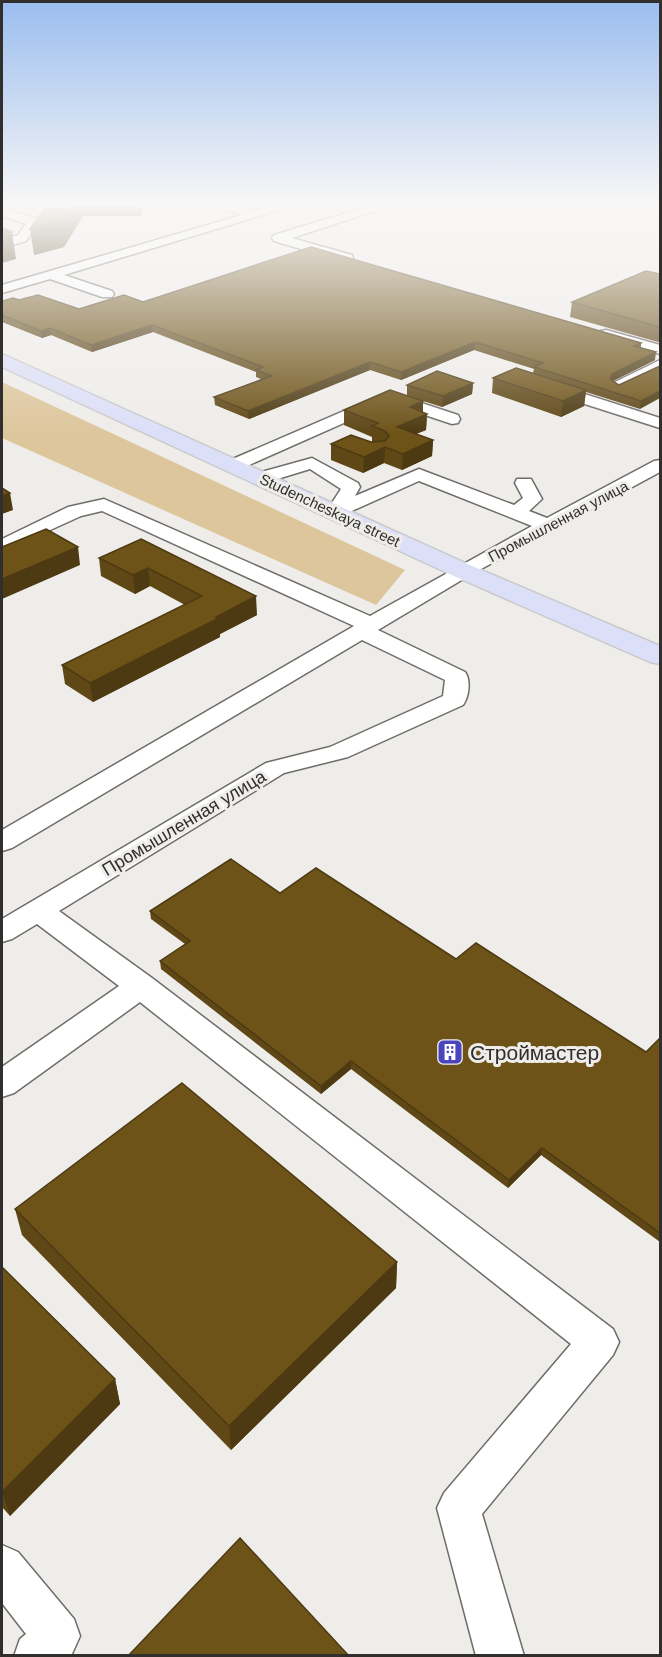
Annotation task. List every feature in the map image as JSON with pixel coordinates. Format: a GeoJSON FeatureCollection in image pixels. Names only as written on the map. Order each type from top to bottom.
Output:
{"type":"FeatureCollection","features":[{"type":"Feature","properties":{"kind":"main road","name":"Studencheskaya street"},"geometry":{"type":"LineString","coordinates":[[2,360],[261,477],[463,572],[660,656]]}},
{"type":"Feature","properties":{"kind":"street"},"geometry":{"type":"LineString","coordinates":[[2,289],[34,279]]}},
{"type":"Feature","properties":{"kind":"street"},"geometry":{"type":"LineString","coordinates":[[66,279],[107,294]]}},
{"type":"Feature","properties":{"kind":"street"},"geometry":{"type":"LineString","coordinates":[[592,330],[660,350]]}},
{"type":"Feature","properties":{"kind":"street"},"geometry":{"type":"LineString","coordinates":[[619,386],[660,365]]}},
{"type":"Feature","properties":{"kind":"street"},"geometry":{"type":"LineString","coordinates":[[637,376],[660,384]]}},
{"type":"Feature","properties":{"kind":"street"},"geometry":{"type":"LineString","coordinates":[[533,383],[660,423]]}},
{"type":"Feature","properties":{"kind":"street"},"geometry":{"type":"LineString","coordinates":[[234,465],[388,397],[452,420]]}},
{"type":"Feature","properties":{"kind":"street"},"geometry":{"type":"LineString","coordinates":[[594,416],[610,407]]}},
{"type":"Feature","properties":{"kind":"street"},"geometry":{"type":"LineString","coordinates":[[315,429],[335,437]]}},
{"type":"Feature","properties":{"kind":"street"},"geometry":{"type":"LineString","coordinates":[[261,477],[312,463],[351,487],[336,512]]}},
{"type":"Feature","properties":{"kind":"street","name":"Промышленная улица"},"geometry":{"type":"LineString","coordinates":[[2,842],[463,572],[660,465]]}},
{"type":"Feature","properties":{"kind":"street"},"geometry":{"type":"LineString","coordinates":[[336,512],[419,474],[548,525]]}},
{"type":"Feature","properties":{"kind":"street"},"geometry":{"type":"LineString","coordinates":[[516,513],[533,499],[524,483]]}},
{"type":"Feature","properties":{"kind":"street"},"geometry":{"type":"LineString","coordinates":[[2,546],[75,511],[104,505],[366,628]]}},
{"type":"Feature","properties":{"kind":"street","name":"Промышленная улица"},"geometry":{"type":"LineString","coordinates":[[2,932],[275,768],[339,752],[455,700],[457,677],[366,628]]}},
{"type":"Feature","properties":{"kind":"street"},"geometry":{"type":"LineString","coordinates":[[38,910],[141,986],[599,1342],[459,1509],[500,1656]]}},
{"type":"Feature","properties":{"kind":"street"},"geometry":{"type":"LineString","coordinates":[[2,1084],[141,986]]}},
{"type":"Feature","properties":{"kind":"street"},"geometry":{"type":"LineString","coordinates":[[2,1568],[57,1636],[37,1656]]}},
{"type":"Feature","properties":{"kind":"shaded area"},"geometry":{"type":"Polygon","coordinates":[[[2,382],[405,570],[376,605],[2,438],[2,382]]]}},
{"type":"Feature","properties":{"kind":"building"},"geometry":{"type":"Polygon","coordinates":[[[212,279],[422,279],[641,343],[634,346],[656,352],[612,374],[610,379],[619,385],[660,366],[660,391],[641,401],[534,367],[543,363],[475,342],[401,372],[370,362],[248,411],[214,397],[272,376],[256,370],[263,367],[152,325],[91,345],[50,328],[41,331],[2,315],[2,301],[13,298],[19,300],[38,295],[79,309],[124,295],[143,302],[212,279]]]}},
{"type":"Feature","properties":{"kind":"building"},"geometry":{"type":"Polygon","coordinates":[[[626,279],[660,279],[660,327],[572,302],[626,279]]]}},
{"type":"Feature","properties":{"kind":"building"},"geometry":{"type":"Polygon","coordinates":[[[516,368],[586,390],[563,401],[493,378],[516,368]]]}},
{"type":"Feature","properties":{"kind":"building"},"geometry":{"type":"Polygon","coordinates":[[[437,371],[473,383],[443,396],[407,385],[437,371]]]}},
{"type":"Feature","properties":{"kind":"building"},"geometry":{"type":"Polygon","coordinates":[[[390,390],[423,401],[410,407],[427,414],[397,427],[433,440],[403,454],[385,447],[364,457],[331,444],[351,435],[371,442],[385,441],[389,436],[385,431],[372,426],[378,423],[344,410],[390,390]]]}},
{"type":"Feature","properties":{"kind":"building"},"geometry":{"type":"Polygon","coordinates":[[[2,488],[10,493],[2,496],[2,488]]]}},
{"type":"Feature","properties":{"kind":"building"},"geometry":{"type":"Polygon","coordinates":[[[46,529],[78,547],[2,579],[2,547],[46,529]]]}},
{"type":"Feature","properties":{"kind":"building"},"geometry":{"type":"Polygon","coordinates":[[[141,539],[256,596],[216,617],[219,618],[90,683],[62,665],[202,596],[148,568],[133,575],[99,558],[141,539]]]}},
{"type":"Feature","properties":{"kind":"building","name":"Строймастер"},"geometry":{"type":"Polygon","coordinates":[[[231,859],[280,893],[316,868],[456,959],[476,943],[646,1052],[660,1038],[660,1233],[542,1148],[509,1180],[351,1061],[321,1086],[160,961],[190,941],[150,911],[231,859]]]}},
{"type":"Feature","properties":{"kind":"building"},"geometry":{"type":"Polygon","coordinates":[[[182,1083],[397,1262],[229,1426],[15,1209],[182,1083]]]}},
{"type":"Feature","properties":{"kind":"building"},"geometry":{"type":"Polygon","coordinates":[[[2,1267],[115,1379],[2,1492],[2,1267]]]}},
{"type":"Feature","properties":{"kind":"building"},"geometry":{"type":"Polygon","coordinates":[[[240,1538],[349,1656],[128,1656],[240,1538]]]}},
{"type":"Feature","properties":{"kind":"place","name":"Строймастер"},"geometry":{"type":"Point","coordinates":[450,1052]}}]}
